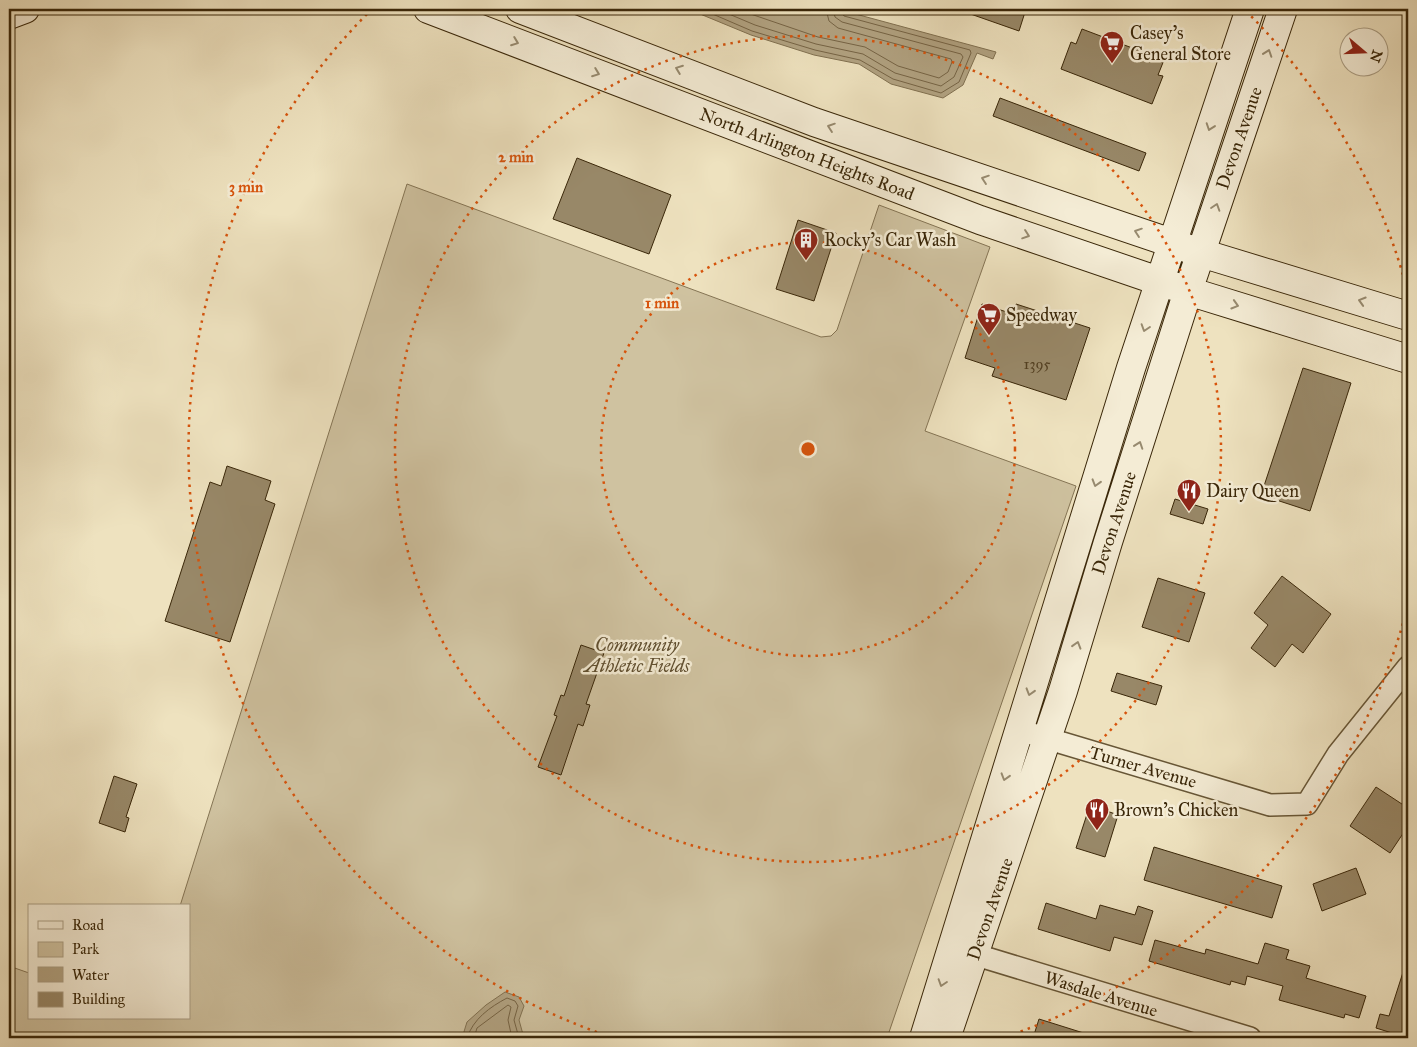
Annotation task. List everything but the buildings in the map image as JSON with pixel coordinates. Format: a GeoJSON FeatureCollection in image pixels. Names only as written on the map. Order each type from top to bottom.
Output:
{"type":"FeatureCollection","features":[{"type":"Feature","properties":{"kind":"main road"},"geometry":{"type":"LineString","coordinates":[[9,15],[26,9]]}},
{"type":"Feature","properties":{"kind":"main road","name":"North Arlington Heights Road"},"geometry":{"type":"LineString","coordinates":[[428,9],[946,207],[1160,282],[1408,359]]}},
{"type":"Feature","properties":{"kind":"main road","name":"North Arlington Heights Road"},"geometry":{"type":"LineString","coordinates":[[520,9],[814,122],[1201,253],[1408,316]]}},
{"type":"Feature","properties":{"kind":"main road","name":"Devon Avenue"},"geometry":{"type":"LineString","coordinates":[[946,1038],[963,951],[1019,730],[1172,243],[1250,9]]}},
{"type":"Feature","properties":{"kind":"main road","name":"Devon Avenue"},"geometry":{"type":"LineString","coordinates":[[924,1038],[963,951],[1047,738],[1188,291],[1283,9]]}},
{"type":"Feature","properties":{"kind":"street","name":"Turner Avenue"},"geometry":{"type":"LineString","coordinates":[[1019,730],[1270,805],[1307,804],[1338,754],[1408,667]]}},
{"type":"Feature","properties":{"kind":"street","name":"Wasdale Avenue"},"geometry":{"type":"LineString","coordinates":[[963,951],[1250,1038]]}},
{"type":"Feature","properties":{"kind":"green space","name":"Community Athletic Fields"},"geometry":{"type":"Polygon","coordinates":[[[407,184],[821,337],[831,336],[837,330],[879,205],[990,247],[925,431],[1076,486],[887,1038],[9,1038],[9,966],[28,973],[28,1020],[190,1020],[190,904],[181,904],[407,184]]]}},
{"type":"Feature","properties":{"kind":"water"},"geometry":{"type":"Polygon","coordinates":[[[688,9],[837,9],[996,52],[993,59],[977,53],[963,85],[943,98],[891,84],[859,64],[814,55],[751,35],[688,9]]]}},
{"type":"Feature","properties":{"kind":"water"},"geometry":{"type":"Polygon","coordinates":[[[505,992],[519,997],[524,1006],[519,1020],[524,1038],[462,1038],[467,1022],[486,1005],[505,992]]]}},
{"type":"Feature","properties":{"kind":"place","name":"Casey's General Store"},"geometry":{"type":"Point","coordinates":[1112,64]}},
{"type":"Feature","properties":{"kind":"place","name":"Rocky's Car Wash"},"geometry":{"type":"Point","coordinates":[806,261]}},
{"type":"Feature","properties":{"kind":"place","name":"Speedway"},"geometry":{"type":"Point","coordinates":[989,336]}},
{"type":"Feature","properties":{"kind":"place","name":"Dairy Queen"},"geometry":{"type":"Point","coordinates":[1189,512]}},
{"type":"Feature","properties":{"kind":"place","name":"Brown's Chicken"},"geometry":{"type":"Point","coordinates":[1097,831]}}]}
